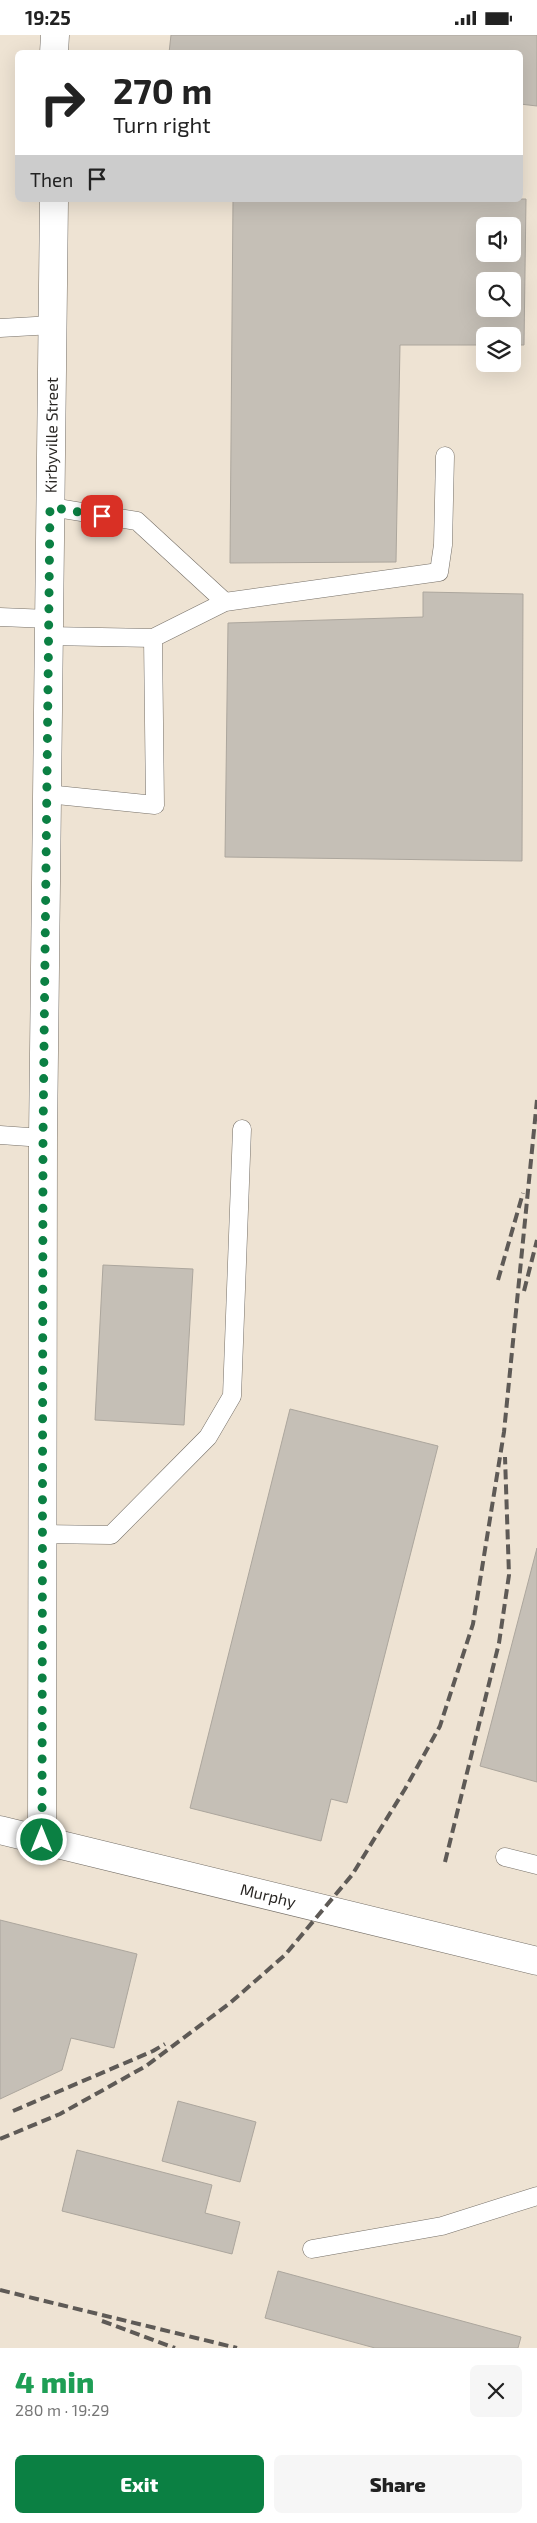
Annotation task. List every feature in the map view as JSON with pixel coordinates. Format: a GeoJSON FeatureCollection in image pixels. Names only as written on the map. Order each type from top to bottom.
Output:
{"type":"FeatureCollection","features":[{"type":"Feature","properties":{"kind":"street"},"geometry":{"type":"LineString","coordinates":[[54,35],[54,50]]}},
{"type":"Feature","properties":{"kind":"street","name":"Kirbyville Street"},"geometry":{"type":"LineString","coordinates":[[42,1840],[43,1138],[54,202]]}},
{"type":"Feature","properties":{"kind":"street","name":"Murphy"},"geometry":{"type":"LineString","coordinates":[[0,1829],[537,1961]]}},
{"type":"Feature","properties":{"kind":"lane"},"geometry":{"type":"LineString","coordinates":[[0,328],[53,325]]}},
{"type":"Feature","properties":{"kind":"lane"},"geometry":{"type":"LineString","coordinates":[[0,617],[49,628],[153,638],[225,602],[439,572],[443,545],[445,456]]}},
{"type":"Feature","properties":{"kind":"lane"},"geometry":{"type":"LineString","coordinates":[[50,507],[137,521],[225,602]]}},
{"type":"Feature","properties":{"kind":"lane"},"geometry":{"type":"LineString","coordinates":[[47,793],[155,805],[153,638]]}},
{"type":"Feature","properties":{"kind":"lane"},"geometry":{"type":"LineString","coordinates":[[41,1534],[111,1535],[208,1437],[232,1396],[242,1129]]}},
{"type":"Feature","properties":{"kind":"lane"},"geometry":{"type":"LineString","coordinates":[[0,1135],[43,1138]]}},
{"type":"Feature","properties":{"kind":"lane"},"geometry":{"type":"LineString","coordinates":[[505,1857],[537,1865]]}},
{"type":"Feature","properties":{"kind":"lane"},"geometry":{"type":"LineString","coordinates":[[312,2249],[442,2226],[537,2196]]}},
{"type":"Feature","properties":{"kind":"shaded area"},"geometry":{"type":"Polygon","coordinates":[[[0,35],[537,35],[537,2348],[0,2348],[0,35]]]}},
{"type":"Feature","properties":{"kind":"building"},"geometry":{"type":"Polygon","coordinates":[[[171,35],[537,35],[537,106],[523,104],[523,50],[169,50],[171,35]]]}},
{"type":"Feature","properties":{"kind":"building"},"geometry":{"type":"Polygon","coordinates":[[[523,199],[526,199],[524,345],[521,345],[521,327],[476,327],[476,345],[400,345],[396,562],[230,563],[233,202],[523,202],[523,199]]]}},
{"type":"Feature","properties":{"kind":"building"},"geometry":{"type":"Polygon","coordinates":[[[423,592],[523,594],[522,861],[225,857],[228,623],[423,617],[423,592]]]}},
{"type":"Feature","properties":{"kind":"building"},"geometry":{"type":"Polygon","coordinates":[[[103,1265],[193,1269],[184,1425],[95,1420],[103,1265]]]}},
{"type":"Feature","properties":{"kind":"building"},"geometry":{"type":"Polygon","coordinates":[[[290,1409],[438,1446],[347,1803],[331,1799],[321,1841],[190,1808],[290,1409]]]}},
{"type":"Feature","properties":{"kind":"building"},"geometry":{"type":"Polygon","coordinates":[[[537,1548],[537,1782],[480,1766],[537,1548]]]}},
{"type":"Feature","properties":{"kind":"building"},"geometry":{"type":"Polygon","coordinates":[[[0,1920],[137,1954],[114,2048],[71,2038],[62,2070],[0,2099],[0,1920]]]}},
{"type":"Feature","properties":{"kind":"building"},"geometry":{"type":"Polygon","coordinates":[[[178,2101],[256,2122],[240,2182],[162,2161],[178,2101]]]}},
{"type":"Feature","properties":{"kind":"building"},"geometry":{"type":"Polygon","coordinates":[[[77,2150],[212,2185],[205,2213],[240,2222],[232,2254],[62,2211],[77,2150]]]}},
{"type":"Feature","properties":{"kind":"building"},"geometry":{"type":"Polygon","coordinates":[[[278,2271],[521,2337],[518,2348],[375,2348],[265,2318],[278,2271]]]}},
{"type":"Feature","properties":{"kind":"railway"},"geometry":{"type":"LineString","coordinates":[[0,2139],[60,2114],[146,2066],[230,2003],[285,1955],[352,1875],[405,1789],[440,1726],[473,1624],[504,1432],[537,1100]]}},
{"type":"Feature","properties":{"kind":"railway"},"geometry":{"type":"LineString","coordinates":[[498,1280],[523,1193]]}},
{"type":"Feature","properties":{"kind":"railway"},"geometry":{"type":"LineString","coordinates":[[524,1291],[537,1240]]}},
{"type":"Feature","properties":{"kind":"railway"},"geometry":{"type":"LineString","coordinates":[[445,1862],[499,1643],[509,1575],[505,1457]]}},
{"type":"Feature","properties":{"kind":"railway"},"geometry":{"type":"LineString","coordinates":[[13,2111],[153,2051],[165,2044]]}},
{"type":"Feature","properties":{"kind":"railway"},"geometry":{"type":"LineString","coordinates":[[0,2290],[237,2348]]}},
{"type":"Feature","properties":{"kind":"railway"},"geometry":{"type":"LineString","coordinates":[[102,2321],[175,2348]]}},
{"type":"Feature","properties":{"kind":"route"},"geometry":{"type":"LineString","coordinates":[[42,1840],[43,1138],[50,507],[102,516]]}}]}
